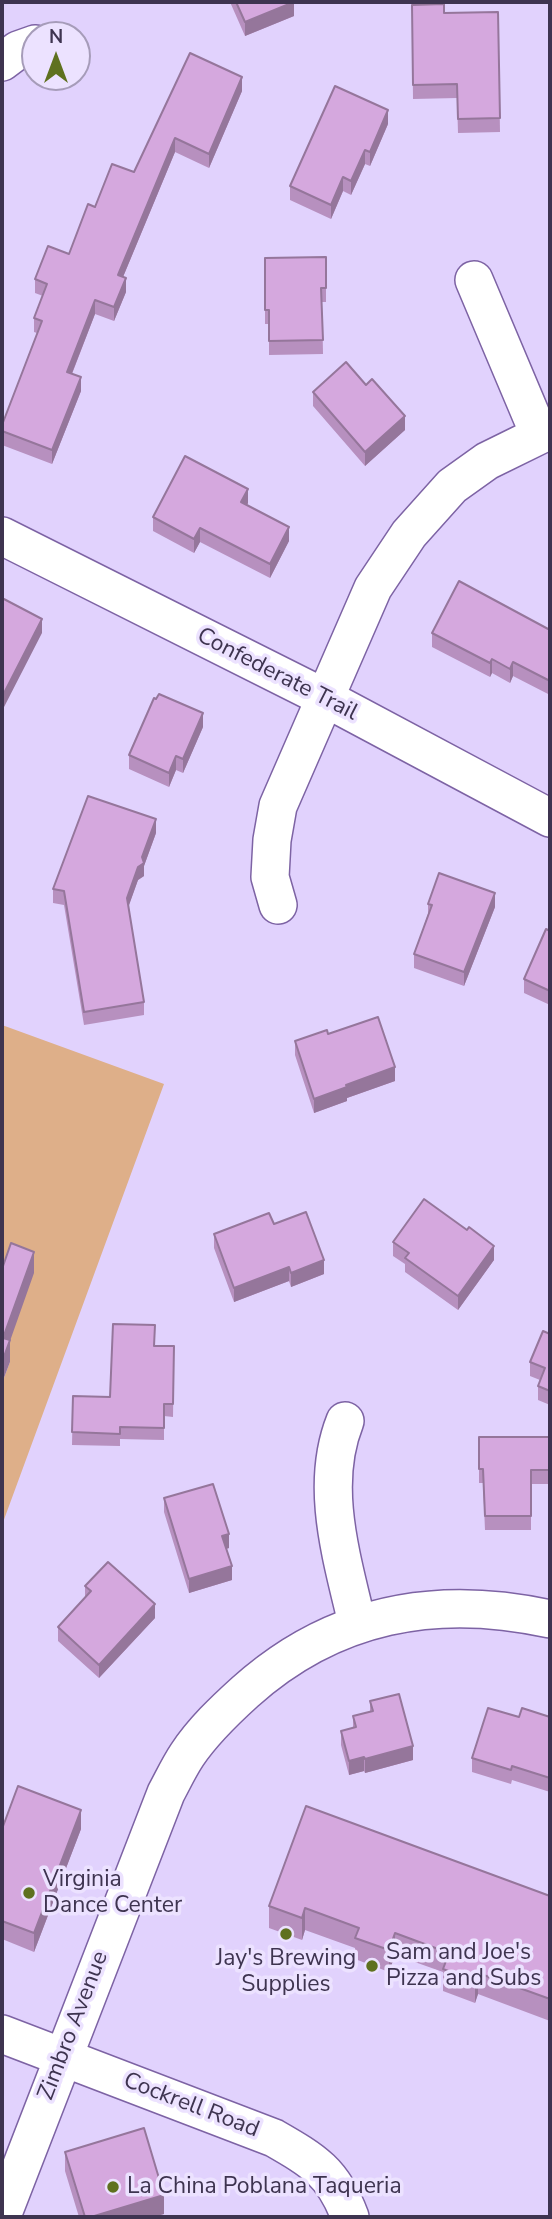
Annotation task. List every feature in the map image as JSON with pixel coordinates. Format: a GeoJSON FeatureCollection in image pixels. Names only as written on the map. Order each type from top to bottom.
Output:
{"type":"FeatureCollection","features":[{"type":"Feature","properties":{"kind":"street"},"geometry":{"type":"LineString","coordinates":[[2,62],[21,49]]}},
{"type":"Feature","properties":{"kind":"street"},"geometry":{"type":"LineString","coordinates":[[278,905],[270,877],[272,840],[278,806],[373,588],[409,534],[453,486],[487,461],[545,432],[474,280]]}},
{"type":"Feature","properties":{"kind":"street","name":"Confederate Trail"},"geometry":{"type":"LineString","coordinates":[[2,536],[325,698],[550,818]]}},
{"type":"Feature","properties":{"kind":"street"},"geometry":{"type":"LineString","coordinates":[[345,1420],[336,1442],[332,1476],[338,1540],[357,1623]]}},
{"type":"Feature","properties":{"kind":"street","name":"Zimbro Avenue"},"geometry":{"type":"LineString","coordinates":[[2,2216],[166,1793],[188,1754],[222,1713],[269,1671],[309,1645],[357,1623],[432,1610],[503,1612],[550,1619]]}},
{"type":"Feature","properties":{"kind":"street","name":"Cockrell Road"},"geometry":{"type":"LineString","coordinates":[[2,2034],[274,2138],[302,2154],[327,2174],[349,2217]]}},
{"type":"Feature","properties":{"kind":"shaded area"},"geometry":{"type":"Polygon","coordinates":[[[2,1025],[164,1084],[2,1525],[2,1383],[10,1362],[2,1305],[2,1025]]]}},
{"type":"Feature","properties":{"kind":"building"},"geometry":{"type":"Polygon","coordinates":[[[236,2],[294,2],[245,22],[236,2]]]}},
{"type":"Feature","properties":{"kind":"building"},"geometry":{"type":"Polygon","coordinates":[[[444,4],[444,13],[498,12],[500,118],[458,119],[457,84],[413,85],[412,5],[444,4]]]}},
{"type":"Feature","properties":{"kind":"building"},"geometry":{"type":"Polygon","coordinates":[[[190,53],[242,77],[209,154],[175,138],[118,275],[126,278],[114,307],[95,300],[67,372],[81,377],[52,450],[2,431],[42,321],[34,318],[47,284],[35,279],[48,246],[69,254],[88,204],[95,207],[112,164],[134,172],[190,53]]]}},
{"type":"Feature","properties":{"kind":"building"},"geometry":{"type":"Polygon","coordinates":[[[335,86],[388,110],[370,152],[365,150],[351,181],[343,177],[331,205],[290,186],[335,86]]]}},
{"type":"Feature","properties":{"kind":"building"},"geometry":{"type":"Polygon","coordinates":[[[326,257],[326,288],[321,288],[323,340],[269,341],[269,310],[265,310],[265,258],[326,257]]]}},
{"type":"Feature","properties":{"kind":"building"},"geometry":{"type":"Polygon","coordinates":[[[346,362],[366,385],[372,379],[405,416],[365,452],[313,392],[346,362]]]}},
{"type":"Feature","properties":{"kind":"building"},"geometry":{"type":"Polygon","coordinates":[[[185,456],[248,489],[241,502],[289,527],[270,564],[200,528],[194,539],[153,517],[185,456]]]}},
{"type":"Feature","properties":{"kind":"building"},"geometry":{"type":"Polygon","coordinates":[[[459,581],[550,630],[550,681],[513,662],[510,669],[492,659],[490,663],[432,633],[459,581]]]}},
{"type":"Feature","properties":{"kind":"building"},"geometry":{"type":"Polygon","coordinates":[[[2,598],[42,619],[2,697],[2,598]]]}},
{"type":"Feature","properties":{"kind":"building"},"geometry":{"type":"Polygon","coordinates":[[[159,694],[203,713],[183,759],[176,756],[169,773],[129,755],[154,698],[159,694]]]}},
{"type":"Feature","properties":{"kind":"building"},"geometry":{"type":"Polygon","coordinates":[[[88,796],[156,819],[142,857],[144,863],[138,867],[127,898],[144,1002],[84,1012],[64,891],[53,889],[88,796]]]}},
{"type":"Feature","properties":{"kind":"building"},"geometry":{"type":"Polygon","coordinates":[[[439,873],[495,893],[464,972],[414,954],[432,905],[428,904],[439,873]]]}},
{"type":"Feature","properties":{"kind":"building"},"geometry":{"type":"Polygon","coordinates":[[[546,929],[550,931],[550,991],[524,979],[546,929]]]}},
{"type":"Feature","properties":{"kind":"building"},"geometry":{"type":"Polygon","coordinates":[[[378,1017],[395,1067],[314,1099],[295,1041],[327,1030],[328,1034],[378,1017]]]}},
{"type":"Feature","properties":{"kind":"building"},"geometry":{"type":"Polygon","coordinates":[[[424,1199],[494,1246],[458,1296],[405,1258],[409,1253],[393,1242],[424,1199]]]}},
{"type":"Feature","properties":{"kind":"building"},"geometry":{"type":"Polygon","coordinates":[[[306,1212],[324,1260],[291,1273],[289,1267],[234,1288],[214,1234],[269,1213],[274,1224],[306,1212]]]}},
{"type":"Feature","properties":{"kind":"building"},"geometry":{"type":"Polygon","coordinates":[[[11,1243],[34,1252],[3,1338],[10,1340],[2,1362],[2,1269],[11,1243]]]}},
{"type":"Feature","properties":{"kind":"building"},"geometry":{"type":"Polygon","coordinates":[[[113,1324],[155,1325],[154,1346],[174,1346],[173,1404],[164,1404],[164,1428],[120,1427],[120,1434],[72,1432],[73,1396],[110,1397],[113,1324]]]}},
{"type":"Feature","properties":{"kind":"building"},"geometry":{"type":"Polygon","coordinates":[[[543,1331],[550,1334],[550,1391],[538,1386],[545,1368],[530,1362],[543,1331]]]}},
{"type":"Feature","properties":{"kind":"building"},"geometry":{"type":"Polygon","coordinates":[[[479,1437],[550,1437],[550,1470],[531,1470],[531,1516],[485,1516],[483,1469],[479,1469],[479,1437]]]}},
{"type":"Feature","properties":{"kind":"building"},"geometry":{"type":"Polygon","coordinates":[[[213,1484],[229,1534],[222,1536],[232,1566],[189,1579],[164,1498],[213,1484]]]}},
{"type":"Feature","properties":{"kind":"building"},"geometry":{"type":"Polygon","coordinates":[[[108,1562],[155,1604],[99,1665],[58,1627],[91,1591],[85,1586],[108,1562]]]}},
{"type":"Feature","properties":{"kind":"building"},"geometry":{"type":"Polygon","coordinates":[[[399,1694],[413,1746],[349,1761],[341,1731],[356,1727],[353,1716],[373,1711],[370,1701],[399,1694]]]}},
{"type":"Feature","properties":{"kind":"building"},"geometry":{"type":"Polygon","coordinates":[[[488,1708],[519,1717],[522,1708],[550,1717],[550,1778],[512,1766],[511,1770],[472,1758],[488,1708]]]}},
{"type":"Feature","properties":{"kind":"building","name":"Virginia Dance Center"},"geometry":{"type":"Polygon","coordinates":[[[18,1786],[81,1810],[34,1933],[2,1921],[2,1829],[18,1786]]]}},
{"type":"Feature","properties":{"kind":"building"},"geometry":{"type":"Polygon","coordinates":[[[306,1806],[550,1896],[550,1999],[478,1973],[475,1981],[443,1969],[449,1953],[395,1933],[389,1950],[355,1938],[359,1928],[305,1908],[302,1918],[269,1906],[306,1806]]]}},
{"type":"Feature","properties":{"kind":"building","name":"La China Poblana Taqueria"},"geometry":{"type":"Polygon","coordinates":[[[144,2128],[164,2195],[85,2217],[65,2152],[144,2128]]]}},
{"type":"Feature","properties":{"kind":"place","name":"Virginia Dance Center"},"geometry":{"type":"Point","coordinates":[29,1893]}},
{"type":"Feature","properties":{"kind":"place","name":"Jay's Brewing Supplies"},"geometry":{"type":"Point","coordinates":[286,1934]}},
{"type":"Feature","properties":{"kind":"place","name":"Sam and Joe's Pizza and Subs"},"geometry":{"type":"Point","coordinates":[372,1966]}},
{"type":"Feature","properties":{"kind":"place","name":"La China Poblana Taqueria"},"geometry":{"type":"Point","coordinates":[113,2187]}}]}
